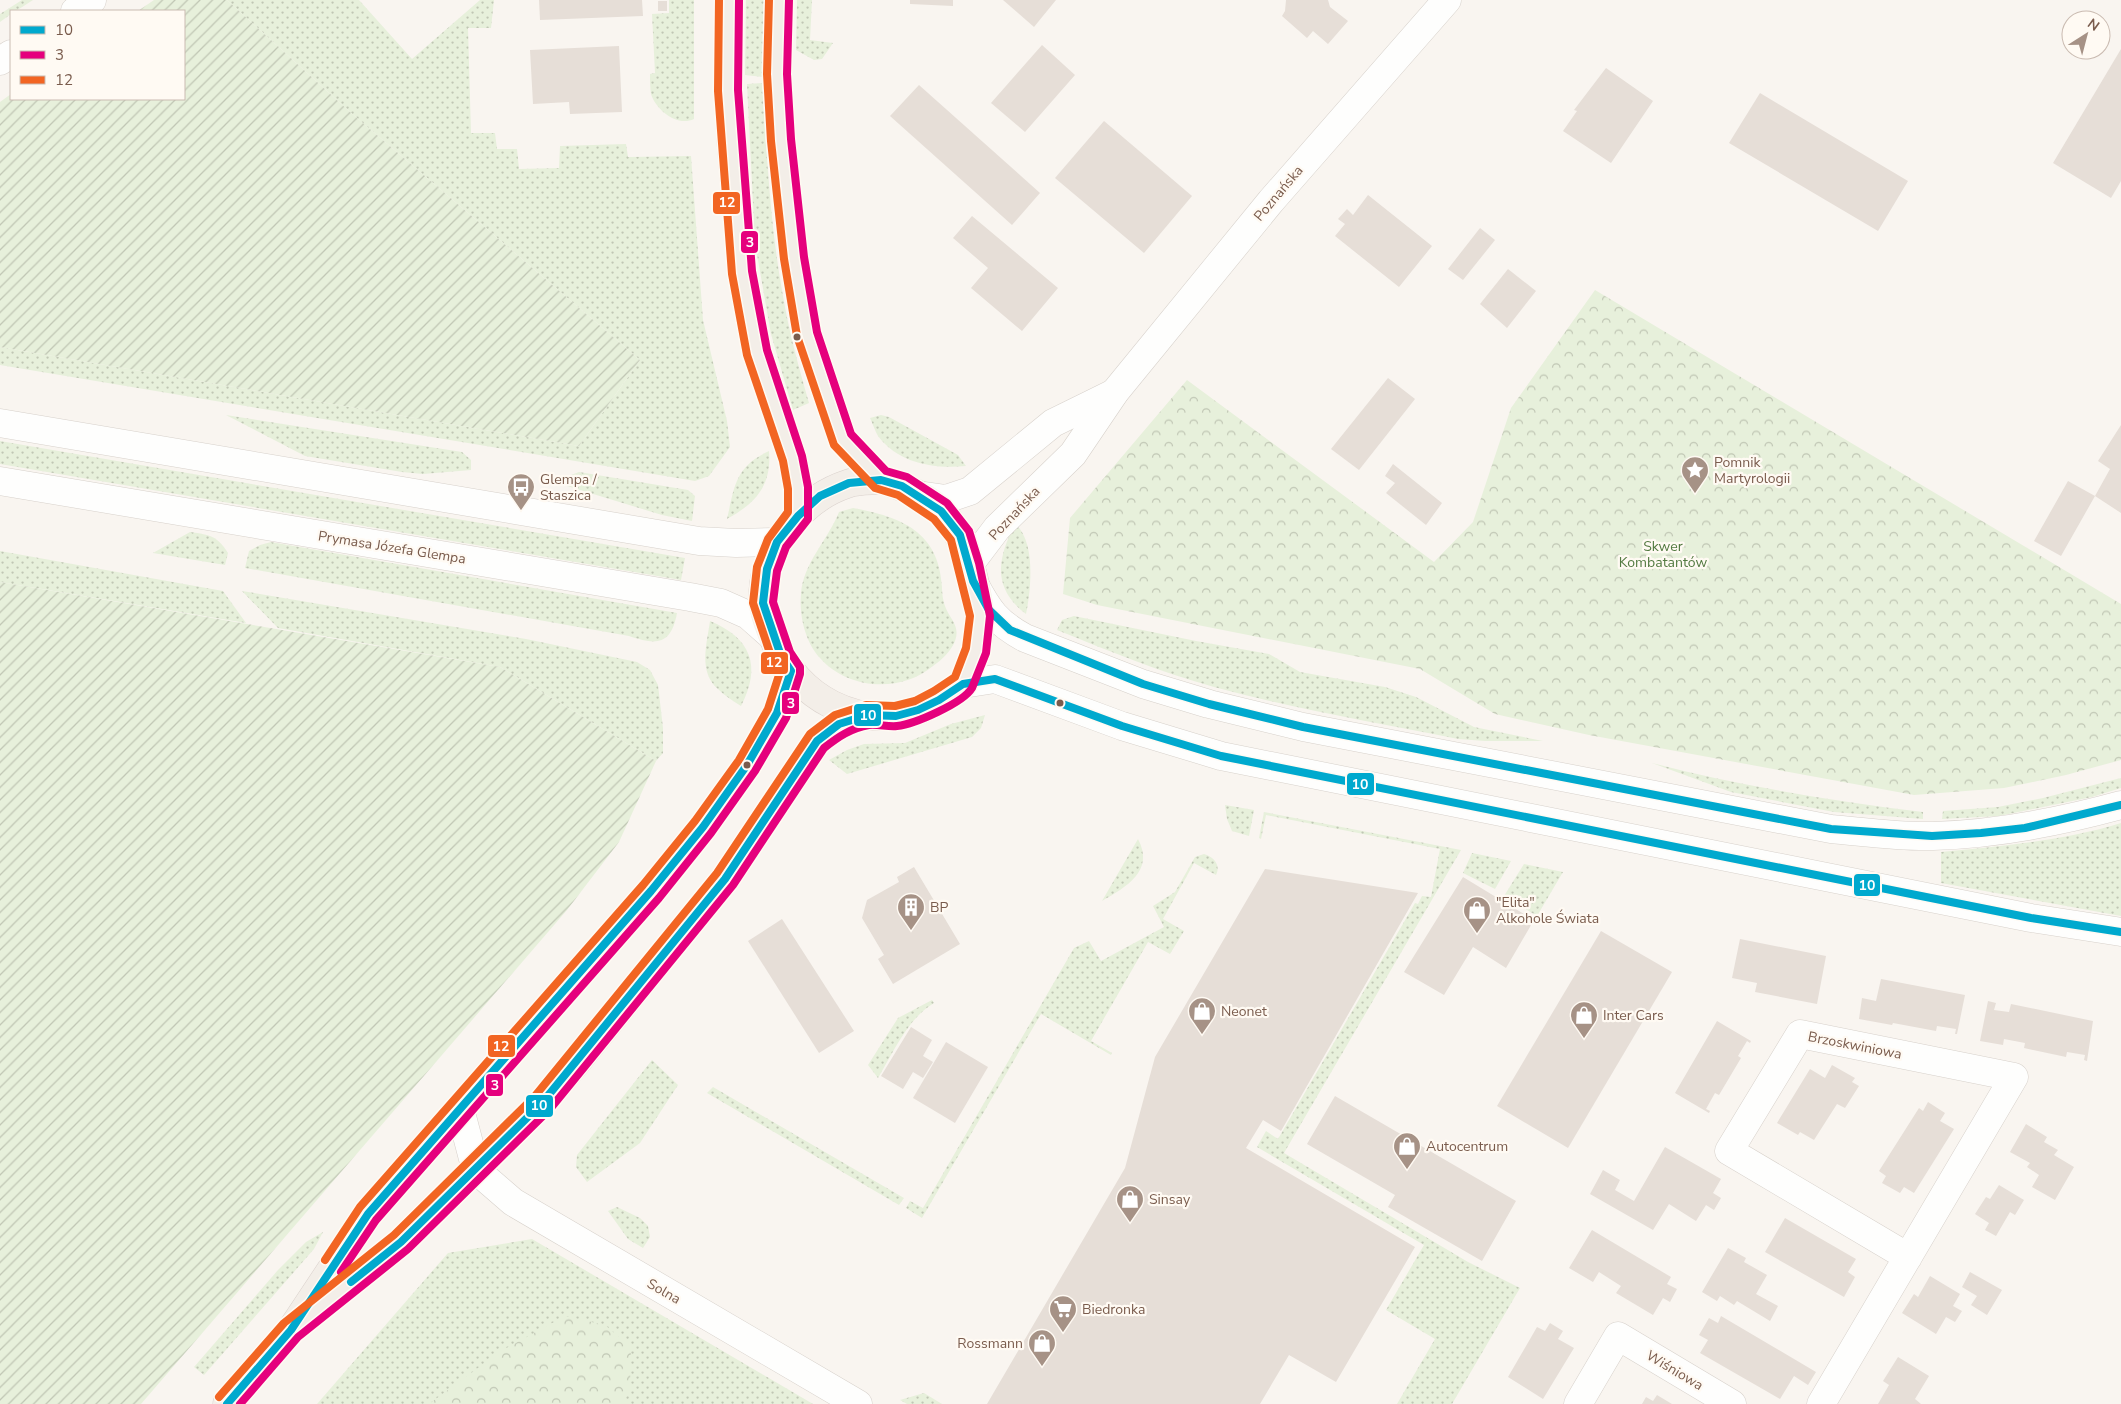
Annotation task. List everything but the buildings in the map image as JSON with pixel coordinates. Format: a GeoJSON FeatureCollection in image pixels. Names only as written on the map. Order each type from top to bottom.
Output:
{"type":"FeatureCollection","features":[{"type":"Feature","properties":{"kind":"main road"},"geometry":{"type":"LineString","coordinates":[[728,0],[731,141],[742,272],[757,353],[793,459],[798,488],[798,516]]}},
{"type":"Feature","properties":{"kind":"main road"},"geometry":{"type":"LineString","coordinates":[[779,0],[777,74],[781,140],[794,258],[807,334],[842,439],[881,480]]}},
{"type":"Feature","properties":{"kind":"main road"},"geometry":{"type":"LineString","coordinates":[[881,480],[902,486],[941,511],[960,535],[971,573],[980,616],[976,650],[963,684],[939,700],[918,710],[896,716],[868,715],[834,706],[811,692],[791,672],[781,656],[763,603],[767,569],[778,542],[798,516],[820,496],[849,483],[881,480]]}},
{"type":"Feature","properties":{"kind":"main road"},"geometry":{"type":"LineString","coordinates":[[226,1404],[291,1330],[368,1214],[651,891],[703,827],[747,765],[777,713],[791,672]]}},
{"type":"Feature","properties":{"kind":"main road"},"geometry":{"type":"LineString","coordinates":[[291,1330],[401,1242],[542,1103],[725,878],[817,742],[839,724],[868,715]]}},
{"type":"Feature","properties":{"kind":"street"},"geometry":{"type":"LineString","coordinates":[[77,10],[92,0]]}},
{"type":"Feature","properties":{"kind":"street","name":"Poznańska"},"geometry":{"type":"LineString","coordinates":[[971,573],[997,528],[1073,454],[1115,392],[1271,201],[1447,0]]}},
{"type":"Feature","properties":{"kind":"street","name":"Poznańska"},"geometry":{"type":"LineString","coordinates":[[918,495],[946,499],[970,491],[1053,423],[1115,392]]}},
{"type":"Feature","properties":{"kind":"street"},"geometry":{"type":"LineString","coordinates":[[0,423],[699,542],[778,542]]}},
{"type":"Feature","properties":{"kind":"street","name":"Prymasa Józefa Glempa"},"geometry":{"type":"LineString","coordinates":[[0,482],[698,598],[721,603],[748,615],[774,638]]}},
{"type":"Feature","properties":{"kind":"street"},"geometry":{"type":"LineString","coordinates":[[971,573],[989,610],[1010,630],[1143,684],[1209,704],[1303,727],[1831,829],[1881,834],[1932,836],[2025,828],[2121,805]]}},
{"type":"Feature","properties":{"kind":"street"},"geometry":{"type":"LineString","coordinates":[[963,684],[996,679],[1122,726],[1221,756],[2031,918],[2121,932]]}},
{"type":"Feature","properties":{"kind":"street","name":"Brzoskwiniowa"},"geometry":{"type":"LineString","coordinates":[[1821,1404],[1908,1257],[2014,1077],[1800,1034],[1730,1151],[1908,1257]]}},
{"type":"Feature","properties":{"kind":"street"},"geometry":{"type":"LineString","coordinates":[[460,1109],[476,1170]]}},
{"type":"Feature","properties":{"kind":"street","name":"Solna"},"geometry":{"type":"LineString","coordinates":[[476,1170],[524,1210],[858,1404]]}},
{"type":"Feature","properties":{"kind":"street","name":"Wiśniowa"},"geometry":{"type":"LineString","coordinates":[[1578,1404],[1618,1336],[1732,1404]]}},
{"type":"Feature","properties":{"kind":"green space"},"geometry":{"type":"Polygon","coordinates":[[[22,0],[33,0],[18,10],[10,10],[10,15],[0,22],[0,14],[22,0]]]}},
{"type":"Feature","properties":{"kind":"green space"},"geometry":{"type":"Polygon","coordinates":[[[154,0],[227,0],[350,112],[640,360],[579,446],[0,347],[0,102],[10,95],[10,100],[185,100],[185,10],[139,10],[154,0]]]}},
{"type":"Feature","properties":{"kind":"green space"},"geometry":{"type":"Polygon","coordinates":[[[227,0],[359,0],[412,59],[480,0],[494,0],[491,28],[468,28],[471,133],[495,133],[497,149],[517,149],[519,169],[559,168],[560,146],[626,144],[628,157],[691,156],[703,320],[727,421],[730,447],[709,476],[695,481],[0,365],[0,347],[579,446],[640,360],[350,112],[227,0]]]}},
{"type":"Feature","properties":{"kind":"green space"},"geometry":{"type":"Polygon","coordinates":[[[669,0],[694,0],[694,119],[687,121],[681,121],[668,116],[657,106],[651,94],[650,74],[655,73],[652,14],[669,13],[669,0]]]}},
{"type":"Feature","properties":{"kind":"green space"},"geometry":{"type":"Polygon","coordinates":[[[746,0],[764,0],[763,77],[745,75],[746,0]]]}},
{"type":"Feature","properties":{"kind":"green space"},"geometry":{"type":"Polygon","coordinates":[[[797,0],[812,0],[810,40],[833,43],[822,59],[814,60],[796,50],[797,0]]]}},
{"type":"Feature","properties":{"kind":"green space"},"geometry":{"type":"Polygon","coordinates":[[[762,83],[769,190],[775,243],[785,309],[809,403],[793,410],[771,334],[755,243],[747,84],[762,83]]]}},
{"type":"Feature","properties":{"kind":"green space","name":"Skwer Kombatantów"},"geometry":{"type":"Polygon","coordinates":[[[1595,290],[2121,604],[2121,760],[2066,775],[2004,788],[1914,795],[1589,735],[1495,714],[1420,669],[1097,605],[1063,594],[1070,518],[1187,380],[1434,562],[1473,522],[1511,408],[1595,290]]]}},
{"type":"Feature","properties":{"kind":"green space"},"geometry":{"type":"Polygon","coordinates":[[[226,415],[462,452],[471,460],[471,470],[423,474],[305,456],[226,415]]]}},
{"type":"Feature","properties":{"kind":"green space"},"geometry":{"type":"Polygon","coordinates":[[[881,415],[889,417],[958,455],[966,466],[942,467],[918,463],[896,453],[878,436],[870,418],[881,415]]]}},
{"type":"Feature","properties":{"kind":"green space"},"geometry":{"type":"Polygon","coordinates":[[[0,441],[685,558],[681,580],[0,464],[0,441]]]}},
{"type":"Feature","properties":{"kind":"green space"},"geometry":{"type":"Polygon","coordinates":[[[769,451],[768,474],[760,492],[746,506],[727,519],[738,478],[749,464],[769,451]]]}},
{"type":"Feature","properties":{"kind":"green space"},"geometry":{"type":"Polygon","coordinates":[[[579,472],[688,490],[695,496],[692,521],[662,515],[567,486],[567,479],[579,472]]]}},
{"type":"Feature","properties":{"kind":"green space"},"geometry":{"type":"Polygon","coordinates":[[[853,508],[887,516],[915,530],[934,553],[939,568],[944,604],[956,626],[955,641],[949,652],[940,661],[920,675],[906,681],[891,684],[875,684],[845,677],[820,658],[810,644],[804,628],[801,594],[806,572],[839,512],[853,508]]]}},
{"type":"Feature","properties":{"kind":"green space"},"geometry":{"type":"Polygon","coordinates":[[[1015,524],[1022,532],[1029,554],[1030,579],[1026,614],[1007,594],[1001,572],[1004,549],[1015,524]]]}},
{"type":"Feature","properties":{"kind":"green space"},"geometry":{"type":"Polygon","coordinates":[[[190,532],[208,535],[217,540],[228,553],[225,565],[153,553],[190,532]]]}},
{"type":"Feature","properties":{"kind":"green space"},"geometry":{"type":"Polygon","coordinates":[[[271,542],[677,613],[671,632],[666,637],[661,640],[647,641],[629,636],[245,568],[249,551],[271,542]]]}},
{"type":"Feature","properties":{"kind":"green space"},"geometry":{"type":"Polygon","coordinates":[[[0,551],[223,591],[246,623],[0,582],[0,551]]]}},
{"type":"Feature","properties":{"kind":"green space"},"geometry":{"type":"Polygon","coordinates":[[[0,582],[500,667],[656,761],[619,842],[567,910],[141,1404],[0,1404],[0,582]]]}},
{"type":"Feature","properties":{"kind":"green space"},"geometry":{"type":"Polygon","coordinates":[[[242,591],[526,639],[637,662],[650,670],[658,685],[663,728],[663,753],[656,761],[500,667],[278,628],[242,591]]]}},
{"type":"Feature","properties":{"kind":"green space"},"geometry":{"type":"Polygon","coordinates":[[[1074,616],[1269,654],[1300,672],[1385,687],[1416,697],[1474,727],[1543,741],[1458,739],[1244,695],[1154,668],[1057,630],[1062,620],[1074,616]]]}},
{"type":"Feature","properties":{"kind":"green space"},"geometry":{"type":"Polygon","coordinates":[[[710,621],[735,636],[749,655],[751,678],[741,706],[718,689],[708,674],[705,657],[710,621]]]}},
{"type":"Feature","properties":{"kind":"green space"},"geometry":{"type":"Polygon","coordinates":[[[985,715],[981,728],[972,737],[847,774],[829,760],[847,750],[864,744],[905,743],[951,724],[985,715]]]}},
{"type":"Feature","properties":{"kind":"green space"},"geometry":{"type":"Polygon","coordinates":[[[1652,763],[1786,792],[1923,812],[1923,819],[1834,812],[1731,792],[1652,763]]]}},
{"type":"Feature","properties":{"kind":"green space"},"geometry":{"type":"Polygon","coordinates":[[[2121,778],[2121,788],[2092,797],[1999,816],[1942,819],[1943,811],[1998,807],[2043,798],[2121,778]]]}},
{"type":"Feature","properties":{"kind":"green space"},"geometry":{"type":"Polygon","coordinates":[[[1225,805],[1254,810],[1249,836],[1232,831],[1227,819],[1225,805]]]}},
{"type":"Feature","properties":{"kind":"green space"},"geometry":{"type":"Polygon","coordinates":[[[1264,812],[1461,850],[1284,1153],[1468,1262],[1520,1288],[1452,1404],[1397,1404],[1435,1339],[1386,1310],[1424,1245],[1257,1147],[1266,1131],[1278,1139],[1415,903],[1418,904],[1422,896],[1431,897],[1440,849],[1266,815],[1261,839],[1259,838],[1264,812]]]}},
{"type":"Feature","properties":{"kind":"green space"},"geometry":{"type":"Polygon","coordinates":[[[2121,823],[2121,916],[1941,883],[1941,852],[2054,839],[2121,823]]]}},
{"type":"Feature","properties":{"kind":"green space"},"geometry":{"type":"Polygon","coordinates":[[[1138,839],[1143,860],[1140,869],[1128,884],[1102,901],[1138,839]]]}},
{"type":"Feature","properties":{"kind":"green space"},"geometry":{"type":"Polygon","coordinates":[[[1472,853],[1511,861],[1495,889],[1463,873],[1472,853]]]}},
{"type":"Feature","properties":{"kind":"green space"},"geometry":{"type":"Polygon","coordinates":[[[1204,854],[1216,862],[1218,868],[1216,875],[1194,863],[1163,919],[1184,931],[1170,954],[1148,942],[1091,1041],[1112,1053],[1111,1055],[1041,1014],[922,1218],[906,1208],[910,1201],[923,1208],[1074,948],[1089,941],[1101,961],[1164,927],[1153,906],[1175,892],[1195,857],[1204,854]]]}},
{"type":"Feature","properties":{"kind":"green space"},"geometry":{"type":"Polygon","coordinates":[[[1524,864],[1563,872],[1537,916],[1504,896],[1524,864]]]}},
{"type":"Feature","properties":{"kind":"green space"},"geometry":{"type":"Polygon","coordinates":[[[932,1000],[934,1003],[916,1018],[895,1047],[878,1078],[868,1065],[898,1018],[932,1000]]]}},
{"type":"Feature","properties":{"kind":"green space"},"geometry":{"type":"Polygon","coordinates":[[[652,1060],[678,1085],[640,1143],[587,1182],[576,1167],[577,1155],[652,1060]]]}},
{"type":"Feature","properties":{"kind":"green space"},"geometry":{"type":"Polygon","coordinates":[[[713,1087],[904,1198],[899,1205],[707,1093],[713,1087]]]}},
{"type":"Feature","properties":{"kind":"green space"},"geometry":{"type":"Polygon","coordinates":[[[617,1207],[640,1218],[648,1226],[650,1237],[643,1248],[628,1239],[608,1211],[617,1207]]]}},
{"type":"Feature","properties":{"kind":"green space"},"geometry":{"type":"Polygon","coordinates":[[[323,1232],[314,1249],[204,1375],[194,1367],[278,1270],[306,1242],[323,1232]]]}},
{"type":"Feature","properties":{"kind":"green space"},"geometry":{"type":"Polygon","coordinates":[[[532,1239],[813,1404],[317,1404],[448,1253],[532,1239]]]}},
{"type":"Feature","properties":{"kind":"green space"},"geometry":{"type":"Polygon","coordinates":[[[565,1316],[605,1325],[631,1347],[630,1386],[624,1404],[429,1404],[501,1351],[565,1316]]]}},
{"type":"Feature","properties":{"kind":"green space"},"geometry":{"type":"Polygon","coordinates":[[[924,1393],[942,1404],[907,1404],[900,1400],[924,1393]]]}},
{"type":"Feature","properties":{"kind":"transit line","name":"12"},"geometry":{"type":"LineString","coordinates":[[325,1260],[360,1207],[643,885],[695,821],[739,760],[768,709],[780,672],[772,659],[753,603],[757,567],[768,539],[788,512],[788,489],[783,461],[747,355],[732,274],[718,91],[719,0]]}},
{"type":"Feature","properties":{"kind":"transit line","name":"3"},"geometry":{"type":"LineString","coordinates":[[341,1272],[376,1220],[659,898],[711,833],[755,771],[786,718],[800,674],[800,667],[790,652],[773,602],[777,571],[786,547],[808,519],[808,487],[802,456],[767,350],[752,271],[738,90],[739,0]]}},
{"type":"Feature","properties":{"kind":"transit line","name":"12"},"geometry":{"type":"LineString","coordinates":[[219,1397],[284,1323],[394,1235],[535,1096],[717,873],[810,734],[835,715],[866,705],[895,706],[915,701],[955,677],[966,648],[970,616],[951,540],[934,519],[898,495],[875,488],[834,445],[797,336],[784,259],[771,141],[767,74],[769,0]]}},
{"type":"Feature","properties":{"kind":"transit line","name":"3"},"geometry":{"type":"LineString","coordinates":[[240,1404],[298,1337],[408,1249],[550,1109],[733,885],[824,748],[856,728],[869,725],[894,726],[905,724],[949,706],[967,694],[972,688],[986,653],[990,616],[979,563],[969,531],[947,503],[907,477],[886,471],[851,434],[817,332],[804,257],[791,139],[787,74],[789,0]]}},
{"type":"Feature","properties":{"kind":"transit line","name":"10"},"geometry":{"type":"LineString","coordinates":[[227,1404],[291,1330],[368,1214],[651,891],[703,827],[747,765],[777,713],[791,671],[781,656],[763,603],[767,569],[777,542],[798,516],[820,496],[849,483],[881,480],[902,486],[941,511],[960,535],[973,581],[989,610],[1010,630],[1143,684],[1209,704],[1303,727],[1831,829],[1932,836],[1981,833],[2025,828],[2121,805]]}},
{"type":"Feature","properties":{"kind":"transit line","name":"10"},"geometry":{"type":"LineString","coordinates":[[351,1282],[401,1242],[542,1103],[725,879],[817,741],[839,724],[868,715],[896,716],[918,710],[939,700],[963,684],[995,679],[1122,726],[1221,756],[2031,918],[2121,932]]}},
{"type":"Feature","properties":{"kind":"place","name":"Pomnik Martyrologii"},"geometry":{"type":"Point","coordinates":[1695,494]}},
{"type":"Feature","properties":{"kind":"place","name":"Glempa / Staszica"},"geometry":{"type":"Point","coordinates":[521,511]}},
{"type":"Feature","properties":{"kind":"place","name":"BP"},"geometry":{"type":"Point","coordinates":[911,931]}},
{"type":"Feature","properties":{"kind":"place","name":"\"Elita\" Alkohole Świata"},"geometry":{"type":"Point","coordinates":[1477,934]}},
{"type":"Feature","properties":{"kind":"place","name":"Neonet"},"geometry":{"type":"Point","coordinates":[1202,1035]}},
{"type":"Feature","properties":{"kind":"place","name":"Inter Cars"},"geometry":{"type":"Point","coordinates":[1584,1039]}},
{"type":"Feature","properties":{"kind":"place","name":"Autocentrum"},"geometry":{"type":"Point","coordinates":[1407,1170]}},
{"type":"Feature","properties":{"kind":"place","name":"Sinsay"},"geometry":{"type":"Point","coordinates":[1130,1223]}},
{"type":"Feature","properties":{"kind":"place","name":"Biedronka"},"geometry":{"type":"Point","coordinates":[1063,1333]}},
{"type":"Feature","properties":{"kind":"place","name":"Rossmann"},"geometry":{"type":"Point","coordinates":[1042,1367]}}]}
